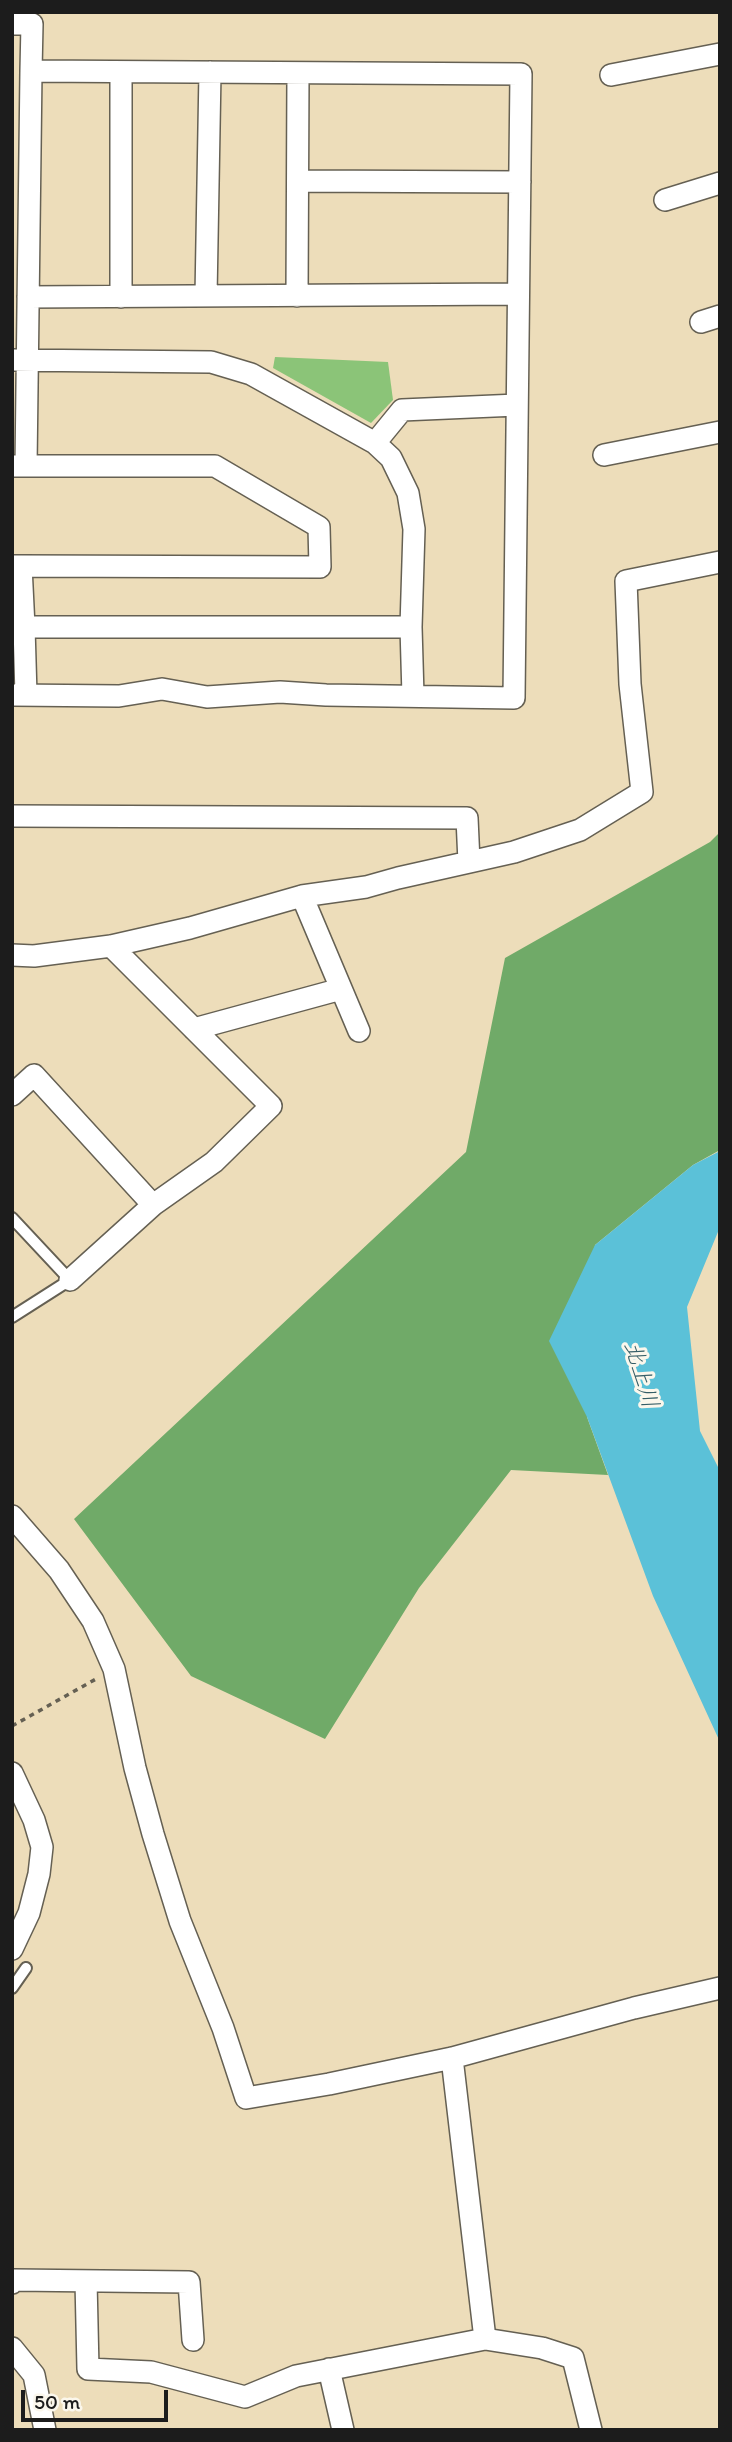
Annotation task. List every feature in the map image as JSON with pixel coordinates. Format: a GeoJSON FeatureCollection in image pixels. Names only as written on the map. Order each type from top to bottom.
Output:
{"type":"FeatureCollection","features":[{"type":"Feature","properties":{"kind":"street"},"geometry":{"type":"LineString","coordinates":[[12,24],[32,23],[31,71],[28,297],[20,360],[19,466],[215,466],[319,527],[320,567],[17,566],[19,695],[120,696],[162,689],[207,697],[280,692],[514,698],[521,74],[31,71]]}},
{"type":"Feature","properties":{"kind":"street"},"geometry":{"type":"LineString","coordinates":[[611,75],[720,54]]}},
{"type":"Feature","properties":{"kind":"street"},"geometry":{"type":"LineString","coordinates":[[121,72],[121,297]]}},
{"type":"Feature","properties":{"kind":"street"},"geometry":{"type":"LineString","coordinates":[[206,296],[210,72]]}},
{"type":"Feature","properties":{"kind":"street"},"geometry":{"type":"LineString","coordinates":[[298,296],[299,73]]}},
{"type":"Feature","properties":{"kind":"street"},"geometry":{"type":"LineString","coordinates":[[298,181],[520,182]]}},
{"type":"Feature","properties":{"kind":"street"},"geometry":{"type":"LineString","coordinates":[[665,200],[720,183]]}},
{"type":"Feature","properties":{"kind":"street"},"geometry":{"type":"LineString","coordinates":[[28,297],[518,294]]}},
{"type":"Feature","properties":{"kind":"street"},"geometry":{"type":"LineString","coordinates":[[20,360],[211,362],[251,374],[375,443],[391,458],[408,493],[414,529],[411,627],[413,696]]}},
{"type":"Feature","properties":{"kind":"street"},"geometry":{"type":"LineString","coordinates":[[375,443],[402,410],[517,405]]}},
{"type":"Feature","properties":{"kind":"street"},"geometry":{"type":"LineString","coordinates":[[604,455],[720,432]]}},
{"type":"Feature","properties":{"kind":"street"},"geometry":{"type":"LineString","coordinates":[[12,955],[34,956],[111,946],[190,928],[302,896],[366,887],[514,852],[580,830],[642,792],[630,684],[626,581],[720,562]]}},
{"type":"Feature","properties":{"kind":"street"},"geometry":{"type":"LineString","coordinates":[[18,627],[411,627]]}},
{"type":"Feature","properties":{"kind":"street"},"geometry":{"type":"LineString","coordinates":[[12,816],[467,818],[469,862]]}},
{"type":"Feature","properties":{"kind":"street"},"geometry":{"type":"LineString","coordinates":[[302,896],[359,1031]]}},
{"type":"Feature","properties":{"kind":"street"},"geometry":{"type":"LineString","coordinates":[[70,1280],[153,1205],[214,1162],[271,1106],[111,946]]}},
{"type":"Feature","properties":{"kind":"street"},"geometry":{"type":"LineString","coordinates":[[194,1029],[341,989]]}},
{"type":"Feature","properties":{"kind":"street"},"geometry":{"type":"LineString","coordinates":[[12,1095],[34,1075],[153,1205]]}},
{"type":"Feature","properties":{"kind":"street"},"geometry":{"type":"LineString","coordinates":[[12,1516],[59,1570],[93,1621],[114,1668],[135,1768],[153,1834],[180,1921],[223,2028],[246,2098],[453,2058],[634,2008],[720,1988]]}},
{"type":"Feature","properties":{"kind":"street"},"geometry":{"type":"LineString","coordinates":[[12,1773],[34,1820],[42,1847],[39,1874],[29,1913],[12,1949]]}},
{"type":"Feature","properties":{"kind":"street"},"geometry":{"type":"LineString","coordinates":[[453,2058],[485,2339]]}},
{"type":"Feature","properties":{"kind":"street"},"geometry":{"type":"LineString","coordinates":[[12,2283],[14,2280],[189,2282],[193,2340]]}},
{"type":"Feature","properties":{"kind":"street"},"geometry":{"type":"LineString","coordinates":[[86,2281],[88,2369],[151,2372],[245,2396],[296,2376],[485,2339],[542,2348],[573,2358],[592,2430]]}},
{"type":"Feature","properties":{"kind":"street"},"geometry":{"type":"LineString","coordinates":[[12,2348],[34,2375],[45,2430]]}},
{"type":"Feature","properties":{"kind":"street"},"geometry":{"type":"LineString","coordinates":[[329,2370],[343,2430]]}},
{"type":"Feature","properties":{"kind":"lane"},"geometry":{"type":"LineString","coordinates":[[12,1218],[70,1280],[12,1317]]}},
{"type":"Feature","properties":{"kind":"lane"},"geometry":{"type":"LineString","coordinates":[[12,1988],[26,1968]]}},
{"type":"Feature","properties":{"kind":"path"},"geometry":{"type":"LineString","coordinates":[[12,1726],[114,1668]]}},
{"type":"Feature","properties":{"kind":"green space"},"geometry":{"type":"Polygon","coordinates":[[[275,357],[388,362],[393,400],[371,423],[273,368],[275,357]]]}},
{"type":"Feature","properties":{"kind":"green space"},"geometry":{"type":"Polygon","coordinates":[[[720,832],[720,1150],[693,1165],[595,1245],[587,1417],[608,1475],[511,1470],[419,1588],[325,1739],[191,1676],[74,1519],[466,1152],[505,958],[710,842],[720,832]]]}},
{"type":"Feature","properties":{"kind":"water","name":"北上川"},"geometry":{"type":"Polygon","coordinates":[[[720,1151],[720,1227],[687,1307],[700,1431],[720,1471],[720,1742],[653,1596],[587,1417],[549,1341],[595,1245],[693,1165],[720,1151]]]}}]}
